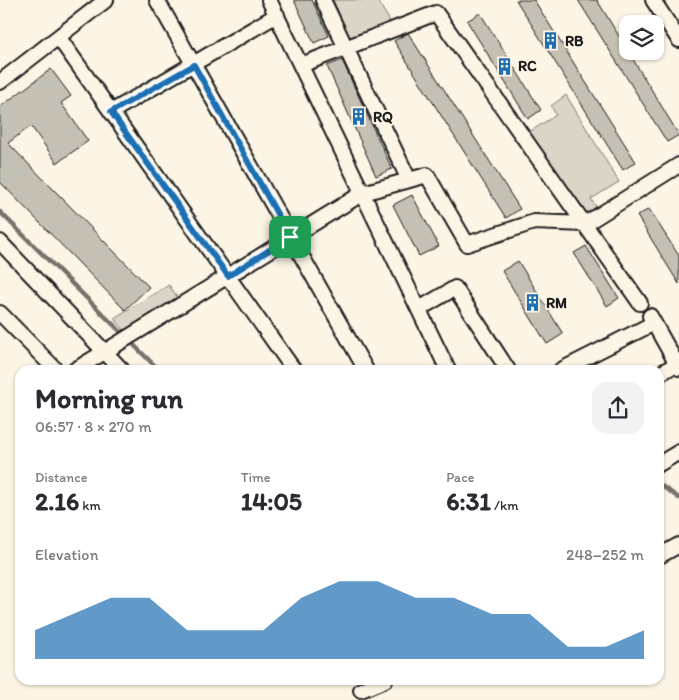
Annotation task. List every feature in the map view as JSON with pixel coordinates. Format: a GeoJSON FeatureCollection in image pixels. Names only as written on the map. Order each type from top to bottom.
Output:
{"type":"FeatureCollection","features":[{"type":"Feature","properties":{"kind":"street"},"geometry":{"type":"LineString","coordinates":[[0,82],[106,0]]}},
{"type":"Feature","properties":{"kind":"street"},"geometry":{"type":"LineString","coordinates":[[157,0],[363,365]]}},
{"type":"Feature","properties":{"kind":"street"},"geometry":{"type":"LineString","coordinates":[[269,0],[446,365]]}},
{"type":"Feature","properties":{"kind":"street"},"geometry":{"type":"LineString","coordinates":[[323,0],[408,180]]}},
{"type":"Feature","properties":{"kind":"street"},"geometry":{"type":"LineString","coordinates":[[653,0],[679,40]]}},
{"type":"Feature","properties":{"kind":"street"},"geometry":{"type":"LineString","coordinates":[[301,65],[346,48],[434,7],[640,303]]}},
{"type":"Feature","properties":{"kind":"street"},"geometry":{"type":"LineString","coordinates":[[111,112],[194,65],[276,15]]}},
{"type":"Feature","properties":{"kind":"street"},"geometry":{"type":"LineString","coordinates":[[59,38],[290,365]]}},
{"type":"Feature","properties":{"kind":"street"},"geometry":{"type":"LineString","coordinates":[[83,365],[363,193],[427,175],[467,244],[534,222],[585,224],[679,165]]}},
{"type":"Feature","properties":{"kind":"street"},"geometry":{"type":"LineString","coordinates":[[0,242],[117,365]]}},
{"type":"Feature","properties":{"kind":"street"},"geometry":{"type":"LineString","coordinates":[[419,309],[455,288],[505,365]]}},
{"type":"Feature","properties":{"kind":"street"},"geometry":{"type":"LineString","coordinates":[[0,313],[51,365]]}},
{"type":"Feature","properties":{"kind":"street"},"geometry":{"type":"LineString","coordinates":[[570,365],[652,319],[678,366],[664,372]]}},
{"type":"Feature","properties":{"kind":"street"},"geometry":{"type":"LineString","coordinates":[[664,461],[679,452]]}},
{"type":"Feature","properties":{"kind":"street"},"geometry":{"type":"LineString","coordinates":[[664,553],[679,545]]}},
{"type":"Feature","properties":{"kind":"street"},"geometry":{"type":"LineString","coordinates":[[361,690],[373,685]]}},
{"type":"Feature","properties":{"kind":"shaded area"},"geometry":{"type":"Polygon","coordinates":[[[333,0],[377,0],[393,26],[352,42],[333,0]]]}},
{"type":"Feature","properties":{"kind":"shaded area"},"geometry":{"type":"Polygon","coordinates":[[[566,95],[619,182],[591,199],[597,208],[583,217],[526,134],[556,115],[551,106],[566,95]]]}},
{"type":"Feature","properties":{"kind":"shaded area"},"geometry":{"type":"Polygon","coordinates":[[[169,285],[180,301],[127,334],[114,318],[169,285]]]}},
{"type":"Feature","properties":{"kind":"building"},"geometry":{"type":"Polygon","coordinates":[[[294,0],[312,0],[329,36],[314,43],[294,0]]]}},
{"type":"Feature","properties":{"kind":"building"},"geometry":{"type":"Polygon","coordinates":[[[516,0],[534,0],[636,162],[623,170],[516,0]]]}},
{"type":"Feature","properties":{"kind":"building"},"geometry":{"type":"Polygon","coordinates":[[[578,0],[597,0],[619,36],[619,60],[633,60],[679,135],[667,142],[578,0]]]}},
{"type":"Feature","properties":{"kind":"building","name":"RC"},"geometry":{"type":"Polygon","coordinates":[[[480,13],[541,110],[528,119],[467,21],[480,13]]]}},
{"type":"Feature","properties":{"kind":"building"},"geometry":{"type":"Polygon","coordinates":[[[408,33],[520,209],[506,218],[394,41],[408,33]]]}},
{"type":"Feature","properties":{"kind":"building","name":"RQ"},"geometry":{"type":"Polygon","coordinates":[[[342,60],[392,169],[376,176],[327,66],[342,60]]]}},
{"type":"Feature","properties":{"kind":"building"},"geometry":{"type":"Polygon","coordinates":[[[51,69],[71,96],[61,103],[88,141],[57,163],[31,126],[8,143],[149,287],[125,310],[0,182],[0,107],[51,69]]]}},
{"type":"Feature","properties":{"kind":"building"},"geometry":{"type":"Polygon","coordinates":[[[412,195],[439,246],[419,256],[393,205],[412,195]]]}},
{"type":"Feature","properties":{"kind":"building"},"geometry":{"type":"Polygon","coordinates":[[[649,209],[679,256],[679,284],[637,216],[649,209]]]}},
{"type":"Feature","properties":{"kind":"building"},"geometry":{"type":"Polygon","coordinates":[[[586,246],[619,298],[607,306],[574,253],[586,246]]]}},
{"type":"Feature","properties":{"kind":"building","name":"RM"},"geometry":{"type":"Polygon","coordinates":[[[518,261],[563,334],[547,344],[502,271],[518,261]]]}},
{"type":"Feature","properties":{"kind":"waterway"},"geometry":{"type":"LineString","coordinates":[[0,212],[154,365]]}},
{"type":"Feature","properties":{"kind":"waterway"},"geometry":{"type":"LineString","coordinates":[[664,488],[679,498]]}},
{"type":"Feature","properties":{"kind":"place","name":"RB"},"geometry":{"type":"Point","coordinates":[551,41]}},
{"type":"Feature","properties":{"kind":"place","name":"RC"},"geometry":{"type":"Point","coordinates":[504,66]}},
{"type":"Feature","properties":{"kind":"place","name":"RQ"},"geometry":{"type":"Point","coordinates":[359,117]}},
{"type":"Feature","properties":{"kind":"place","name":"RM"},"geometry":{"type":"Point","coordinates":[532,303]}},
{"type":"Feature","properties":{"kind":"route"},"geometry":{"type":"LineString","coordinates":[[194,65],[290,237],[228,276],[111,112],[194,65]]}}]}
